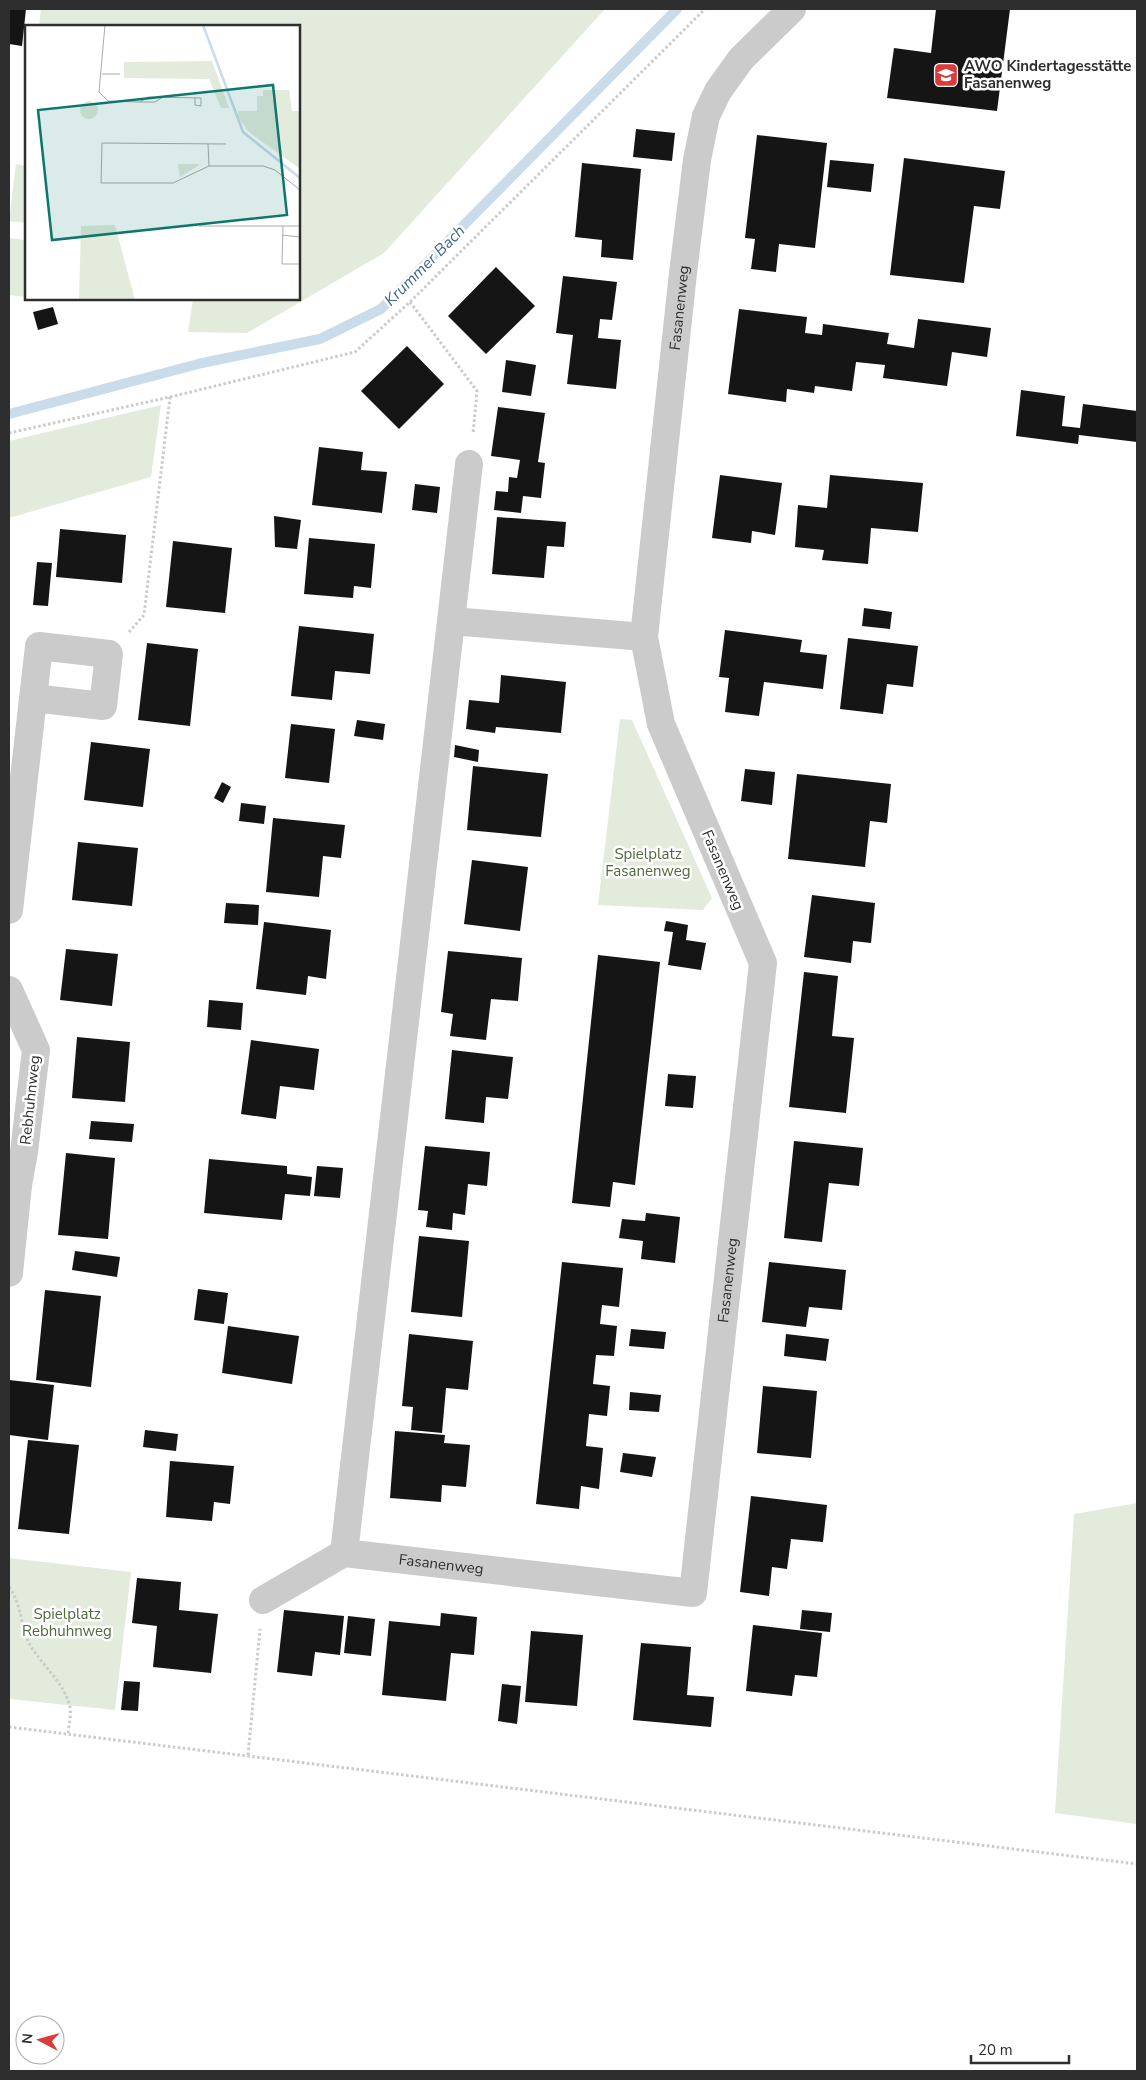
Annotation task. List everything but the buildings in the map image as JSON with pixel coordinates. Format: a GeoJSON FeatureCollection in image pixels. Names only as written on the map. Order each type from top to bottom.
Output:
{"type":"FeatureCollection","features":[{"type":"Feature","properties":{"kind":"street","name":"Fasanenweg"},"geometry":{"type":"LineString","coordinates":[[344,1554],[693,1593],[763,963],[661,724],[644,637],[684,273],[698,160],[706,116],[718,91],[741,59],[792,9]]}},
{"type":"Feature","properties":{"kind":"street"},"geometry":{"type":"LineString","coordinates":[[262,1600],[344,1554],[469,464]]}},
{"type":"Feature","properties":{"kind":"street"},"geometry":{"type":"LineString","coordinates":[[452,621],[644,637]]}},
{"type":"Feature","properties":{"kind":"street"},"geometry":{"type":"LineString","coordinates":[[9,910],[33,698],[39,646],[109,654],[103,706],[33,698]]}},
{"type":"Feature","properties":{"kind":"street","name":"Rebhuhnweg"},"geometry":{"type":"LineString","coordinates":[[9,990],[36,1050],[24,1152],[14,1174],[9,1272]]}},
{"type":"Feature","properties":{"kind":"path"},"geometry":{"type":"LineString","coordinates":[[9,433],[170,397],[355,352],[410,302],[705,9]]}},
{"type":"Feature","properties":{"kind":"path"},"geometry":{"type":"LineString","coordinates":[[410,302],[478,391],[469,464]]}},
{"type":"Feature","properties":{"kind":"path"},"geometry":{"type":"LineString","coordinates":[[109,654],[144,615],[170,397]]}},
{"type":"Feature","properties":{"kind":"path"},"geometry":{"type":"LineString","coordinates":[[9,1587],[17,1598],[21,1623],[31,1645],[63,1690],[70,1706],[68,1734]]}},
{"type":"Feature","properties":{"kind":"path"},"geometry":{"type":"LineString","coordinates":[[248,1755],[262,1600]]}},
{"type":"Feature","properties":{"kind":"path"},"geometry":{"type":"LineString","coordinates":[[9,1727],[1137,1864]]}},
{"type":"Feature","properties":{"kind":"green space"},"geometry":{"type":"Polygon","coordinates":[[[41,9],[605,9],[384,253],[247,333],[188,332],[193,300],[300,300],[300,25],[39,25],[41,9]]]}},
{"type":"Feature","properties":{"kind":"green space"},"geometry":{"type":"Polygon","coordinates":[[[16,164],[25,166],[25,223],[9,221],[16,164]]]}},
{"type":"Feature","properties":{"kind":"green space"},"geometry":{"type":"Polygon","coordinates":[[[9,238],[25,240],[25,297],[9,295],[9,238]]]}},
{"type":"Feature","properties":{"kind":"green space"},"geometry":{"type":"Polygon","coordinates":[[[161,405],[151,477],[9,518],[9,441],[161,405]]]}},
{"type":"Feature","properties":{"kind":"green space","name":"Spielplatz Fasanenweg"},"geometry":{"type":"Polygon","coordinates":[[[620,719],[632,720],[712,898],[703,910],[598,905],[620,719]]]}},
{"type":"Feature","properties":{"kind":"green space"},"geometry":{"type":"Polygon","coordinates":[[[1137,1503],[1137,1824],[1055,1813],[1074,1514],[1137,1503]]]}},
{"type":"Feature","properties":{"kind":"green space","name":"Spielplatz Rebhuhnweg"},"geometry":{"type":"Polygon","coordinates":[[[9,1558],[131,1572],[115,1710],[9,1699],[9,1558]]]}},
{"type":"Feature","properties":{"kind":"waterway","name":"Krummer Bach"},"geometry":{"type":"LineString","coordinates":[[9,414],[202,363],[320,339],[381,309],[677,9]]}},
{"type":"Feature","properties":{"kind":"place","name":"AWO Kindertagesstätte Fasanenweg"},"geometry":{"type":"Point","coordinates":[946,75]}}]}
